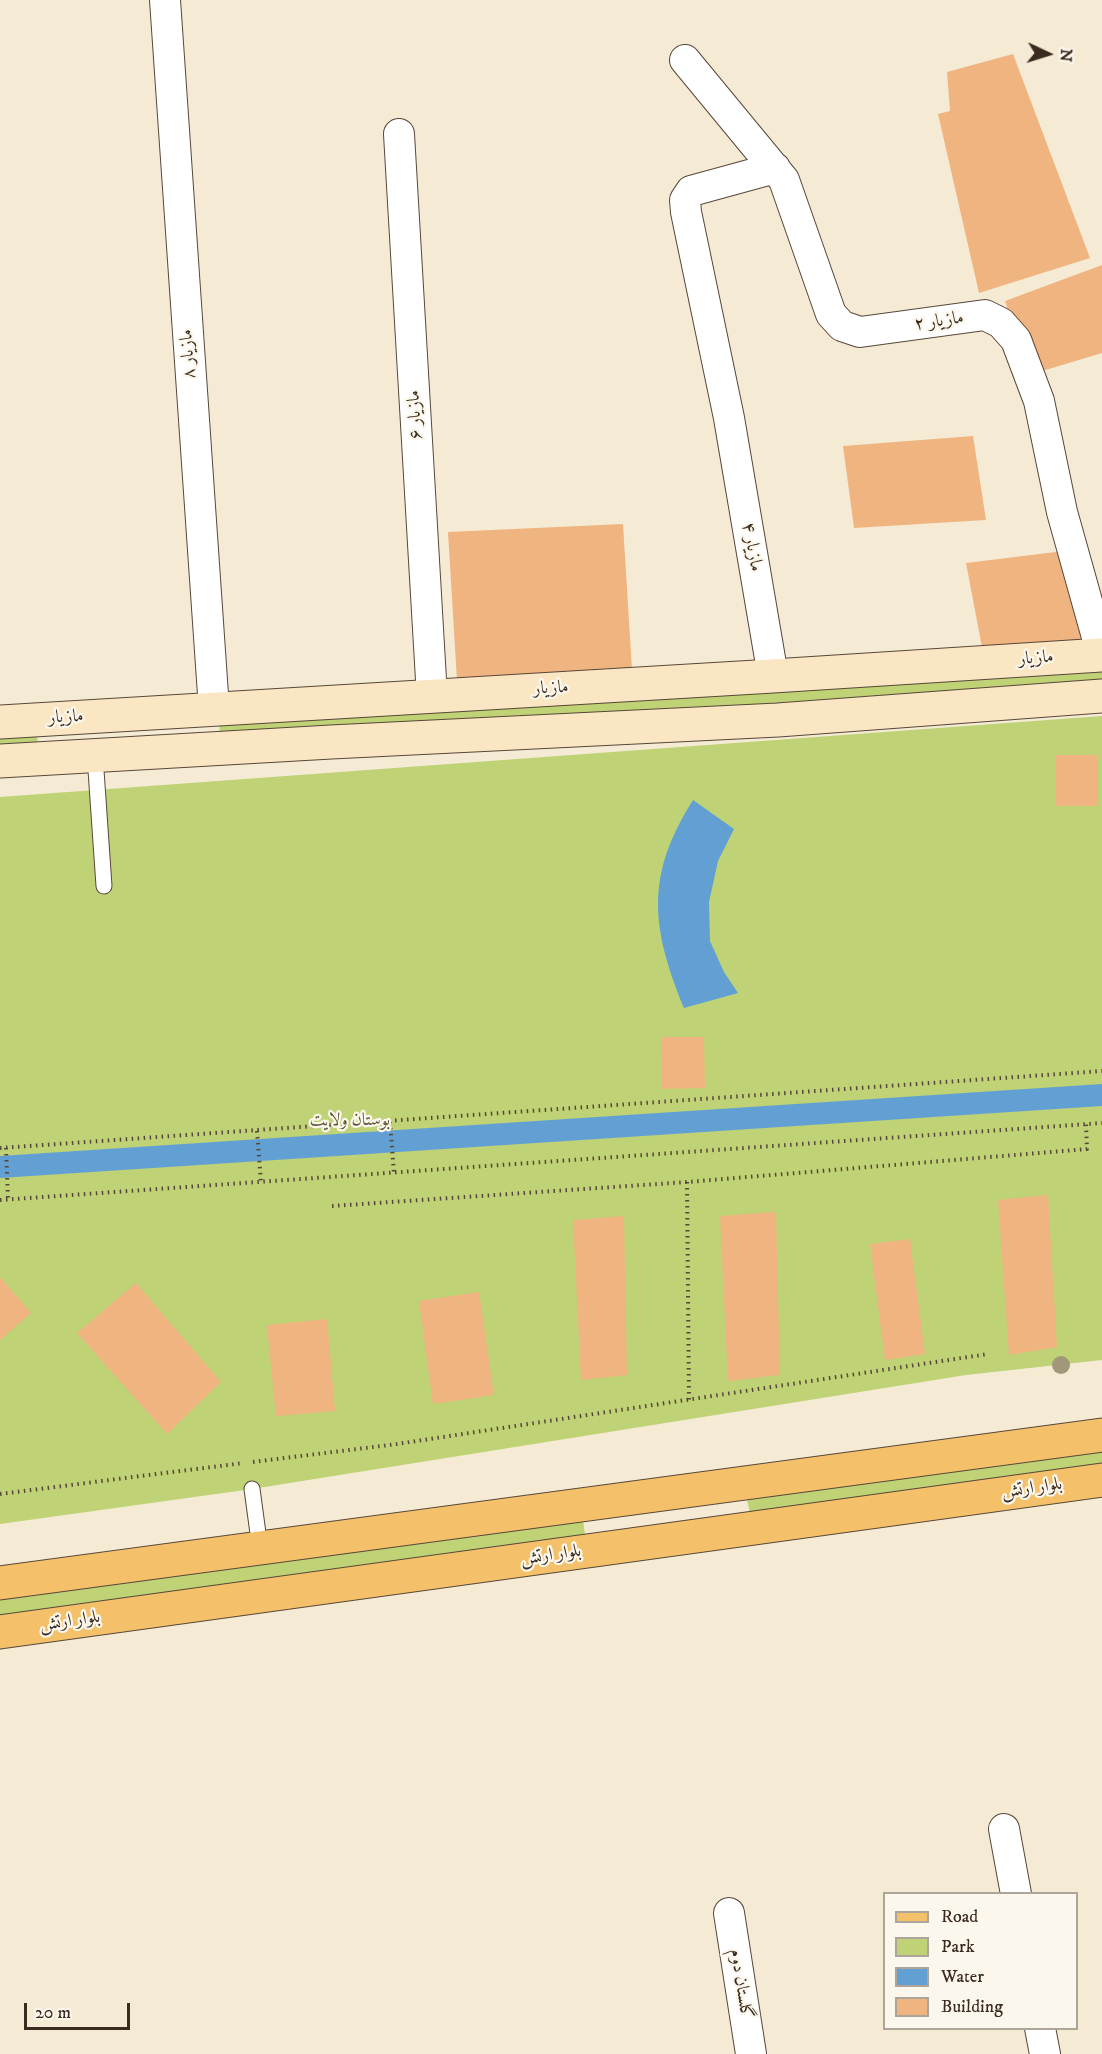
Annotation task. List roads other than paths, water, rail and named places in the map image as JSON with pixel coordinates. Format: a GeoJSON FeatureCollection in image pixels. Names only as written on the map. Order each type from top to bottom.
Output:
{"type":"FeatureCollection","features":[{"type":"Feature","properties":{"kind":"main road","name":"مازیار"},"geometry":{"type":"LineString","coordinates":[[0,722],[1102,655]]}},
{"type":"Feature","properties":{"kind":"main road"},"geometry":{"type":"LineString","coordinates":[[0,761],[778,720],[1102,696]]}},
{"type":"Feature","properties":{"kind":"main road"},"geometry":{"type":"LineString","coordinates":[[131,714],[133,753]]}},
{"type":"Feature","properties":{"kind":"main road"},"geometry":{"type":"LineString","coordinates":[[0,1583],[1102,1435]]}},
{"type":"Feature","properties":{"kind":"main road","name":"بلوار ارتش"},"geometry":{"type":"LineString","coordinates":[[0,1632],[1102,1480]]}},
{"type":"Feature","properties":{"kind":"main road"},"geometry":{"type":"LineString","coordinates":[[636,1497],[643,1543]]}},
{"type":"Feature","properties":{"kind":"street","name":"مازیار ٨"},"geometry":{"type":"LineString","coordinates":[[165,0],[214,709]]}},
{"type":"Feature","properties":{"kind":"street","name":"مازیار ۲"},"geometry":{"type":"LineString","coordinates":[[685,60],[784,180],[831,314],[842,326],[860,332],[985,315],[1001,323],[1016,340],[1039,401],[1062,512],[1102,655]]}},
{"type":"Feature","properties":{"kind":"street","name":"مازیار ۶"},"geometry":{"type":"LineString","coordinates":[[399,134],[432,696]]}},
{"type":"Feature","properties":{"kind":"street","name":"مازیار ۴"},"geometry":{"type":"LineString","coordinates":[[773,676],[729,418],[685,200],[691,191],[774,168]]}},
{"type":"Feature","properties":{"kind":"street"},"geometry":{"type":"LineString","coordinates":[[1004,1829],[1016,1892]]}},
{"type":"Feature","properties":{"kind":"street","name":"گلستان دوم"},"geometry":{"type":"LineString","coordinates":[[729,1913],[751,2054]]}},
{"type":"Feature","properties":{"kind":"street"},"geometry":{"type":"LineString","coordinates":[[1040,2030],[1045,2054]]}},
{"type":"Feature","properties":{"kind":"lane"},"geometry":{"type":"LineString","coordinates":[[95,756],[104,886]]}},
{"type":"Feature","properties":{"kind":"lane"},"geometry":{"type":"LineString","coordinates":[[252,1489],[260,1548]]}},
{"type":"Feature","properties":{"kind":"water"},"geometry":{"type":"Polygon","coordinates":[[[693,800],[734,829],[718,861],[709,902],[710,941],[724,972],[738,993],[684,1008],[665,952],[658,902],[660,878],[667,853],[677,827],[693,800]]]}},
{"type":"Feature","properties":{"kind":"water"},"geometry":{"type":"Polygon","coordinates":[[[1102,1084],[1102,1106],[0,1178],[0,1156],[1102,1084]]]}},
{"type":"Feature","properties":{"kind":"park label","name":"بوستان ولایت"},"geometry":{"type":"Point","coordinates":[350,1121]}}]}
